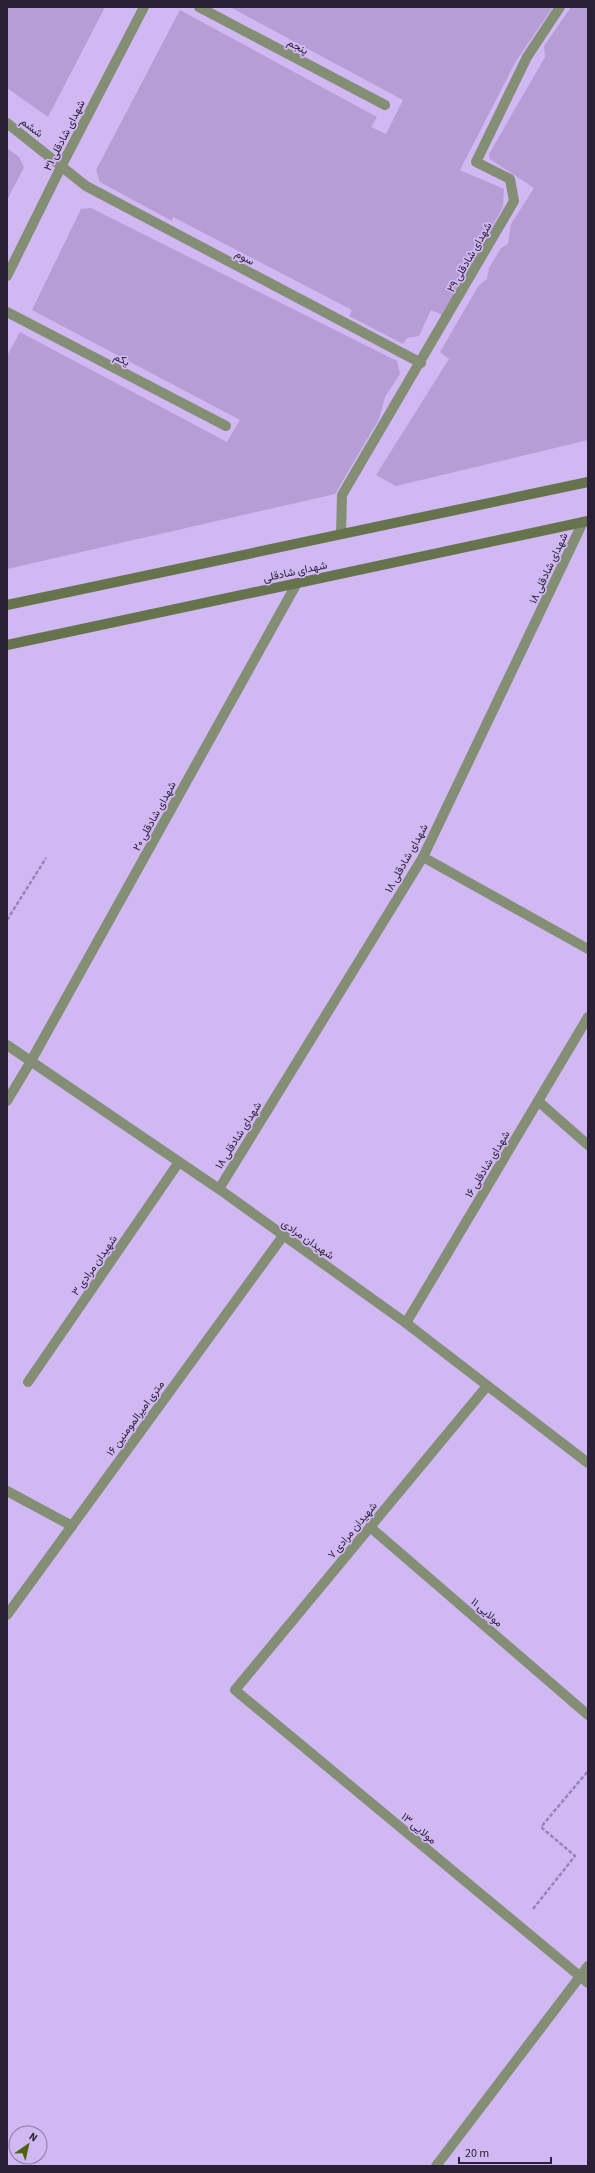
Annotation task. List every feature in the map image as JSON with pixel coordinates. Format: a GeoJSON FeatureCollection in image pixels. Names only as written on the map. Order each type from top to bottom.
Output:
{"type":"FeatureCollection","features":[{"type":"Feature","properties":{"kind":"main road"},"geometry":{"type":"LineString","coordinates":[[7,605],[588,482]]}},
{"type":"Feature","properties":{"kind":"main road","name":"شهدای شادقلی"},"geometry":{"type":"LineString","coordinates":[[7,645],[585,522]]}},
{"type":"Feature","properties":{"kind":"street","name":"شهدای شادقلی ۳۱"},"geometry":{"type":"LineString","coordinates":[[7,276],[62,165],[144,7]]}},
{"type":"Feature","properties":{"kind":"street","name":"پنجم"},"geometry":{"type":"LineString","coordinates":[[199,7],[385,105]]}},
{"type":"Feature","properties":{"kind":"street","name":"شهدای شادقلی ۲۹"},"geometry":{"type":"LineString","coordinates":[[341,534],[342,495],[421,363],[514,202],[510,179],[476,162],[527,57],[560,7]]}},
{"type":"Feature","properties":{"kind":"street","name":"ششم"},"geometry":{"type":"LineString","coordinates":[[7,123],[62,165]]}},
{"type":"Feature","properties":{"kind":"street","name":"سوم"},"geometry":{"type":"LineString","coordinates":[[62,165],[86,186],[421,363]]}},
{"type":"Feature","properties":{"kind":"street","name":"یکم"},"geometry":{"type":"LineString","coordinates":[[7,312],[226,426]]}},
{"type":"Feature","properties":{"kind":"street","name":"شهدای شادقلی ۱۸"},"geometry":{"type":"LineString","coordinates":[[219,1189],[423,857],[585,522]]}},
{"type":"Feature","properties":{"kind":"street","name":"شهدای شادقلی ۲۰"},"geometry":{"type":"LineString","coordinates":[[7,1101],[31,1061],[297,583]]}},
{"type":"Feature","properties":{"kind":"street"},"geometry":{"type":"LineString","coordinates":[[423,857],[588,949]]}},
{"type":"Feature","properties":{"kind":"street","name":"شهدای شادقلی ۱۶"},"geometry":{"type":"LineString","coordinates":[[406,1323],[588,1017]]}},
{"type":"Feature","properties":{"kind":"street","name":"شهیدان مرادی"},"geometry":{"type":"LineString","coordinates":[[7,1045],[219,1189],[406,1323],[588,1463]]}},
{"type":"Feature","properties":{"kind":"street"},"geometry":{"type":"LineString","coordinates":[[538,1101],[588,1145]]}},
{"type":"Feature","properties":{"kind":"street","name":"شهیدان مرادی ۳"},"geometry":{"type":"LineString","coordinates":[[28,1382],[179,1162]]}},
{"type":"Feature","properties":{"kind":"street","name":"۱۶ متری امیرالمومنین"},"geometry":{"type":"LineString","coordinates":[[7,1615],[283,1236]]}},
{"type":"Feature","properties":{"kind":"street","name":"شهیدان مرادی ۷"},"geometry":{"type":"LineString","coordinates":[[235,1690],[487,1386]]}},
{"type":"Feature","properties":{"kind":"street"},"geometry":{"type":"LineString","coordinates":[[7,1491],[72,1526]]}},
{"type":"Feature","properties":{"kind":"street","name":"مولایی ۱۱"},"geometry":{"type":"LineString","coordinates":[[370,1527],[588,1715]]}},
{"type":"Feature","properties":{"kind":"street","name":"مولایی ۱۳"},"geometry":{"type":"LineString","coordinates":[[235,1690],[588,1983]]}},
{"type":"Feature","properties":{"kind":"street"},"geometry":{"type":"LineString","coordinates":[[436,2166],[588,1966]]}},
{"type":"Feature","properties":{"kind":"path"},"geometry":{"type":"LineString","coordinates":[[7,920],[46,858]]}},
{"type":"Feature","properties":{"kind":"path"},"geometry":{"type":"LineString","coordinates":[[519,1926],[575,1856],[541,1827],[588,1772]]}},
{"type":"Feature","properties":{"kind":"building"},"geometry":{"type":"Polygon","coordinates":[[[7,7],[105,7],[48,117],[7,88],[7,7]]]}},
{"type":"Feature","properties":{"kind":"building"},"geometry":{"type":"Polygon","coordinates":[[[230,7],[553,7],[516,61],[460,170],[504,189],[503,207],[442,315],[431,310],[419,336],[407,338],[403,344],[349,316],[352,310],[173,217],[172,221],[100,182],[96,170],[180,10],[377,117],[371,127],[386,134],[403,100],[230,7]]]}},
{"type":"Feature","properties":{"kind":"building"},"geometry":{"type":"Polygon","coordinates":[[[571,7],[588,7],[588,440],[396,486],[376,475],[449,359],[440,352],[479,285],[487,279],[489,268],[501,248],[508,244],[511,224],[534,188],[490,159],[489,154],[545,57],[544,46],[571,7]]]}},
{"type":"Feature","properties":{"kind":"building"},"geometry":{"type":"Polygon","coordinates":[[[7,148],[19,157],[24,167],[7,200],[7,148]]]}},
{"type":"Feature","properties":{"kind":"building"},"geometry":{"type":"Polygon","coordinates":[[[91,208],[397,361],[400,374],[385,397],[379,419],[335,494],[7,569],[7,356],[20,332],[227,442],[240,420],[32,310],[81,209],[91,208]]]}}]}
